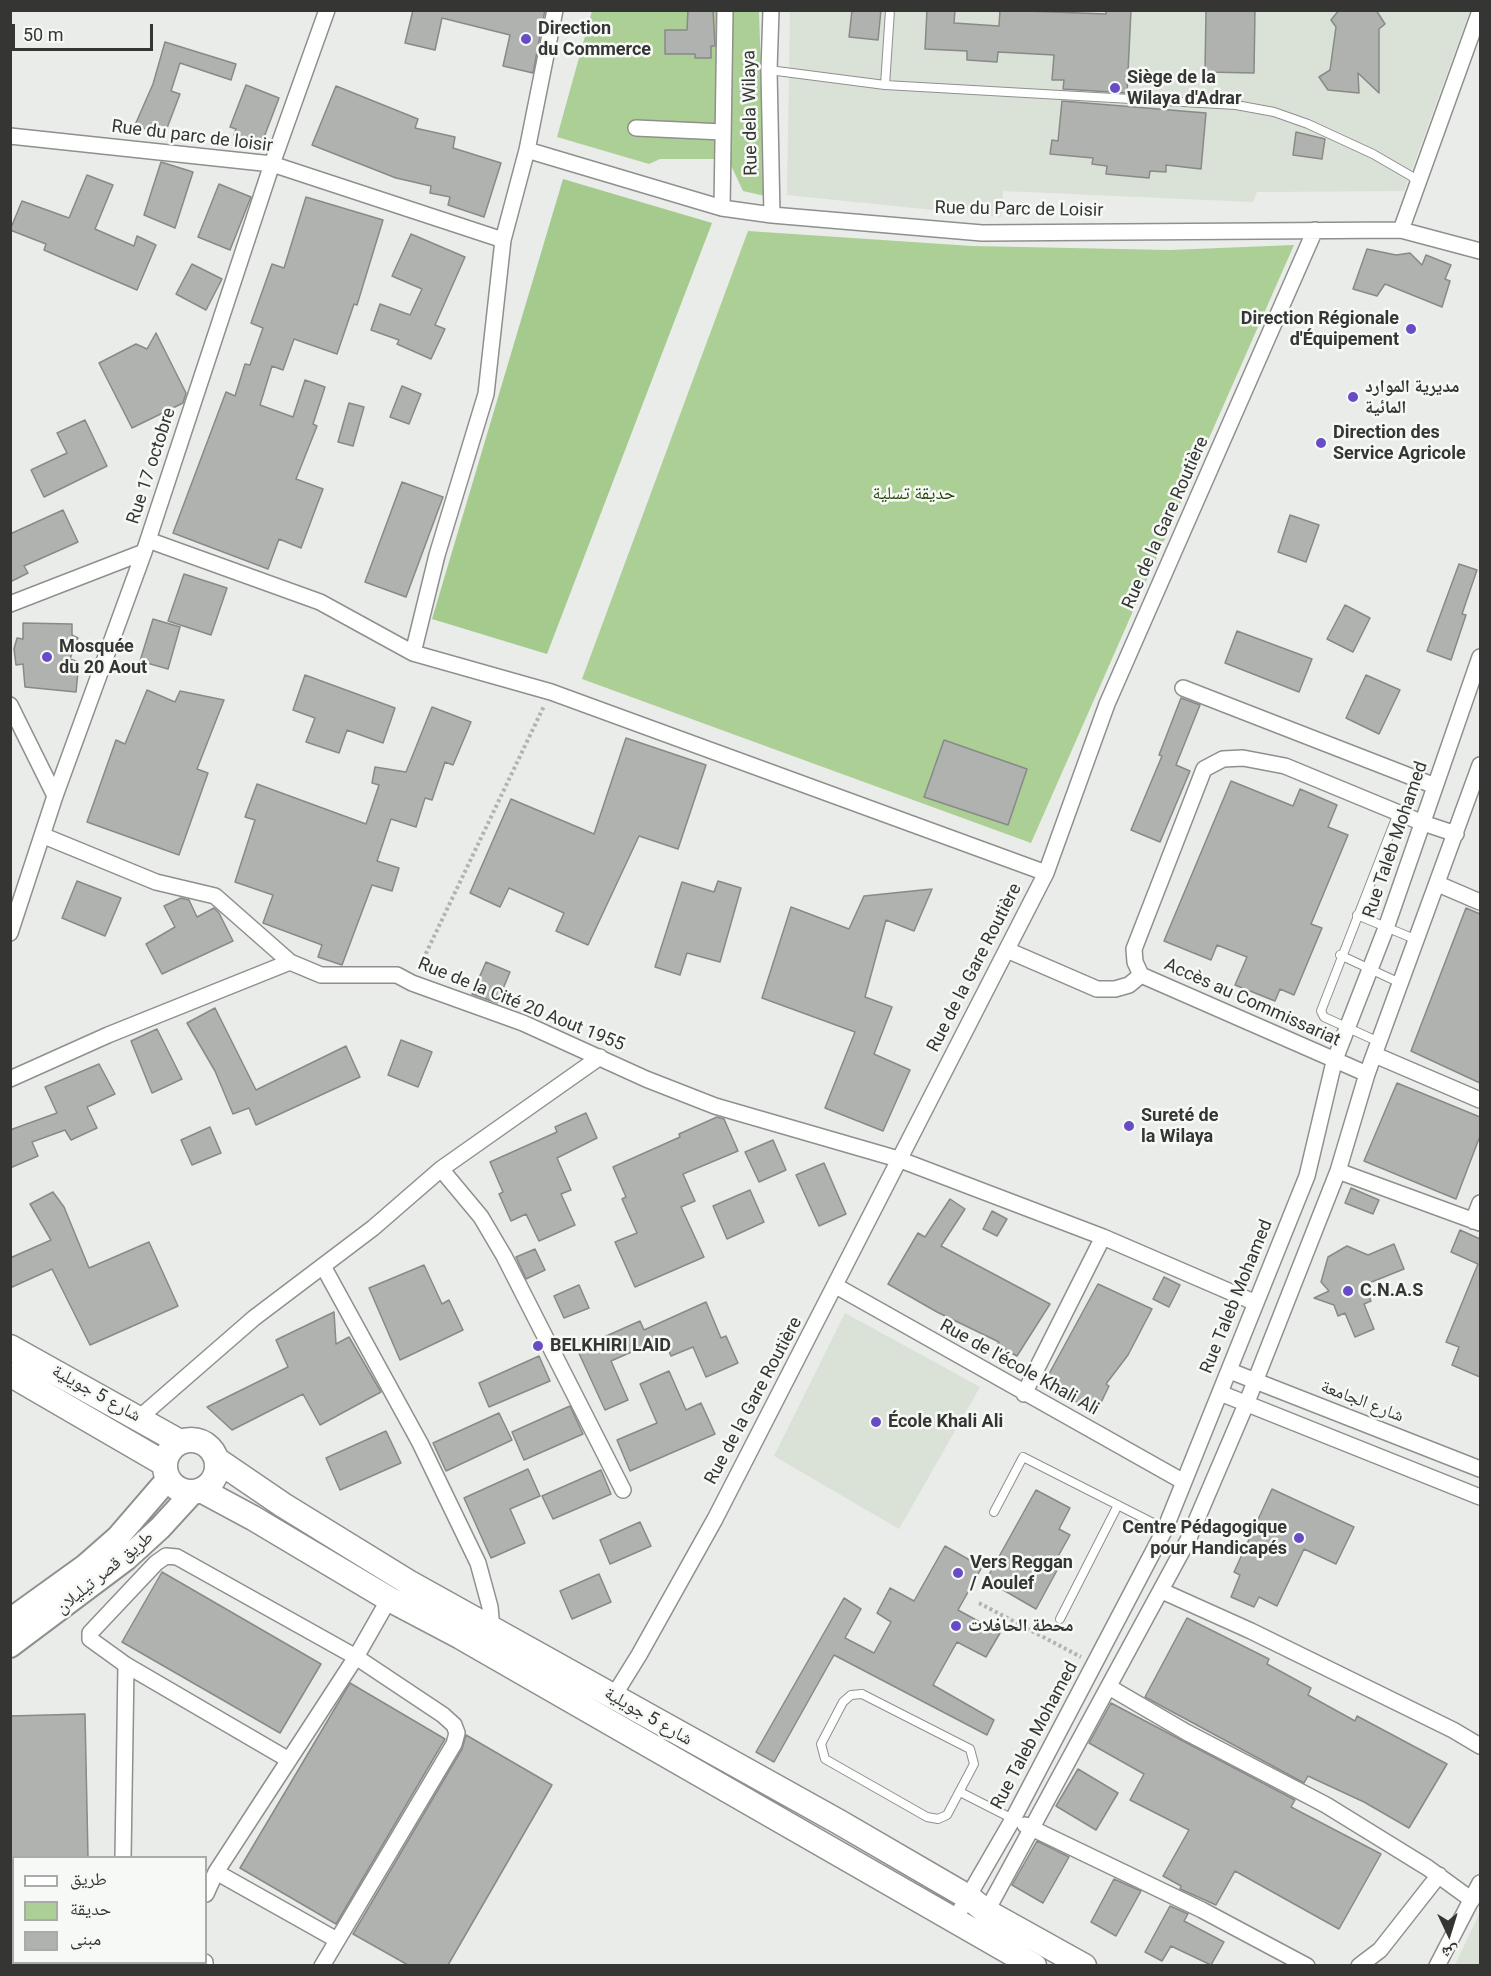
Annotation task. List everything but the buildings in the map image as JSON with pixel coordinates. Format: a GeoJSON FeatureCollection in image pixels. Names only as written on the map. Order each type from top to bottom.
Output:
{"type":"FeatureCollection","features":[{"type":"Feature","properties":{"kind":"main road","name":"شارع 5 جويلية"},"geometry":{"type":"LineString","coordinates":[[10,1347],[180,1442]]}},
{"type":"Feature","properties":{"kind":"main road","name":"شارع 5 جويلية"},"geometry":{"type":"LineString","coordinates":[[10,1374],[166,1472]]}},
{"type":"Feature","properties":{"kind":"main road"},"geometry":{"type":"LineString","coordinates":[[180,1442],[202,1442],[208,1446],[217,1460],[216,1475],[197,1491],[179,1489],[166,1472],[171,1449],[180,1442]]}},
{"type":"Feature","properties":{"kind":"main road","name":"شارع 5 جويلية"},"geometry":{"type":"LineString","coordinates":[[217,1460],[379,1565],[613,1697],[971,1916],[1034,1965]]}},
{"type":"Feature","properties":{"kind":"main road","name":"طريق قصر تيليلان"},"geometry":{"type":"LineString","coordinates":[[10,1620],[85,1566],[118,1538],[166,1472]]}},
{"type":"Feature","properties":{"kind":"main road","name":"شارع 5 جويلية"},"geometry":{"type":"LineString","coordinates":[[197,1491],[253,1518],[389,1599],[971,1916],[1084,1965]]}},
{"type":"Feature","properties":{"kind":"main road","name":"طريق قصر تيليلان"},"geometry":{"type":"LineString","coordinates":[[10,1646],[126,1559],[197,1491]]}},
{"type":"Feature","properties":{"kind":"street","name":"Rue 17 octobre"},"geometry":{"type":"LineString","coordinates":[[12,924],[44,836],[55,796],[146,546],[272,164],[327,10]]}},
{"type":"Feature","properties":{"kind":"street"},"geometry":{"type":"LineString","coordinates":[[413,653],[437,555],[486,394],[503,240],[527,150],[555,10]]}},
{"type":"Feature","properties":{"kind":"street"},"geometry":{"type":"LineString","coordinates":[[722,208],[725,10]]}},
{"type":"Feature","properties":{"kind":"street","name":"Rue dela Wilaya"},"geometry":{"type":"LineString","coordinates":[[771,10],[769,70],[772,215]]}},
{"type":"Feature","properties":{"kind":"street"},"geometry":{"type":"LineString","coordinates":[[1401,230],[1480,11]]}},
{"type":"Feature","properties":{"kind":"street"},"geometry":{"type":"LineString","coordinates":[[636,128],[723,132]]}},
{"type":"Feature","properties":{"kind":"street","name":"Rue du parc de loisir"},"geometry":{"type":"LineString","coordinates":[[10,136],[272,164],[503,240]]}},
{"type":"Feature","properties":{"kind":"street","name":"Rue du Parc de Loisir"},"geometry":{"type":"LineString","coordinates":[[527,150],[722,208],[772,215],[982,233],[1401,230],[1480,251]]}},
{"type":"Feature","properties":{"kind":"street","name":"Rue de la Gare Routière"},"geometry":{"type":"LineString","coordinates":[[613,1697],[715,1519],[1046,873],[1107,704],[1315,230]]}},
{"type":"Feature","properties":{"kind":"street"},"geometry":{"type":"LineString","coordinates":[[10,604],[146,546],[320,602],[413,653],[551,692],[1046,873]]}},
{"type":"Feature","properties":{"kind":"street","name":"Rue Taleb Mohamed"},"geometry":{"type":"LineString","coordinates":[[971,1916],[1013,1819],[1165,1529],[1230,1371],[1307,1176],[1334,1062],[1371,969],[1436,786],[1474,691],[1480,657]]}},
{"type":"Feature","properties":{"kind":"street"},"geometry":{"type":"LineString","coordinates":[[1183,687],[1436,786]]}},
{"type":"Feature","properties":{"kind":"street"},"geometry":{"type":"LineString","coordinates":[[10,705],[55,796]]}},
{"type":"Feature","properties":{"kind":"street","name":"Accès au Commissariat"},"geometry":{"type":"LineString","coordinates":[[1367,1074],[1334,1062],[1141,975],[1134,962],[1134,949],[1204,770],[1223,759],[1243,758],[1285,766],[1423,823],[1456,834]]}},
{"type":"Feature","properties":{"kind":"street"},"geometry":{"type":"LineString","coordinates":[[971,1916],[1032,1828],[1188,1540],[1248,1402],[1254,1381],[1338,1172],[1367,1074],[1480,765]]}},
{"type":"Feature","properties":{"kind":"street","name":"Rue de la Cité 20 Aout 1955"},"geometry":{"type":"LineString","coordinates":[[44,836],[156,882],[215,896],[290,962],[321,975],[397,975],[412,983],[523,1023],[715,1106],[898,1159],[1103,1237],[1256,1303]]}},
{"type":"Feature","properties":{"kind":"street"},"geometry":{"type":"LineString","coordinates":[[1438,884],[1480,902]]}},
{"type":"Feature","properties":{"kind":"street"},"geometry":{"type":"LineString","coordinates":[[1007,950],[1098,988],[1115,990],[1130,985],[1141,975]]}},
{"type":"Feature","properties":{"kind":"street"},"geometry":{"type":"LineString","coordinates":[[10,1079],[108,1035],[290,962]]}},
{"type":"Feature","properties":{"kind":"street"},"geometry":{"type":"LineString","coordinates":[[1378,1048],[1480,1100]]}},
{"type":"Feature","properties":{"kind":"street"},"geometry":{"type":"LineString","coordinates":[[139,1418],[254,1318],[373,1228],[441,1169],[600,1057]]}},
{"type":"Feature","properties":{"kind":"street"},"geometry":{"type":"LineString","coordinates":[[441,1169],[481,1217],[504,1256],[623,1490]]}},
{"type":"Feature","properties":{"kind":"street"},"geometry":{"type":"LineString","coordinates":[[1338,1172],[1477,1222],[1480,1203]]}},
{"type":"Feature","properties":{"kind":"street"},"geometry":{"type":"LineString","coordinates":[[1024,1394],[1103,1237]]}},
{"type":"Feature","properties":{"kind":"street"},"geometry":{"type":"LineString","coordinates":[[323,1266],[420,1443],[478,1563],[490,1607],[492,1630]]}},
{"type":"Feature","properties":{"kind":"street","name":"Rue de l'école Khali Ali"},"geometry":{"type":"LineString","coordinates":[[836,1286],[1024,1394],[1184,1482]]}},
{"type":"Feature","properties":{"kind":"street","name":"شارع الجامعة"},"geometry":{"type":"LineString","coordinates":[[1230,1371],[1480,1469]]}},
{"type":"Feature","properties":{"kind":"street"},"geometry":{"type":"LineString","coordinates":[[1220,1393],[1248,1402],[1480,1497]]}},
{"type":"Feature","properties":{"kind":"street"},"geometry":{"type":"LineString","coordinates":[[1165,1529],[1188,1540]]}},
{"type":"Feature","properties":{"kind":"street"},"geometry":{"type":"LineString","coordinates":[[289,1760],[126,1665],[90,1640],[89,1635],[156,1563],[166,1556],[177,1557],[356,1657],[443,1715],[454,1725],[457,1733],[454,1744],[322,1965]]}},
{"type":"Feature","properties":{"kind":"street"},"geometry":{"type":"LineString","coordinates":[[1162,1591],[1251,1631],[1453,1730],[1480,1746]]}},
{"type":"Feature","properties":{"kind":"street"},"geometry":{"type":"LineString","coordinates":[[207,1892],[216,1872],[356,1657],[389,1599]]}},
{"type":"Feature","properties":{"kind":"street"},"geometry":{"type":"LineString","coordinates":[[123,1856],[126,1665]]}},
{"type":"Feature","properties":{"kind":"street"},"geometry":{"type":"LineString","coordinates":[[1109,1687],[1186,1732],[1326,1805],[1439,1875],[1472,1900]]}},
{"type":"Feature","properties":{"kind":"street"},"geometry":{"type":"LineString","coordinates":[[1013,1819],[1202,1910],[1307,1965]]}},
{"type":"Feature","properties":{"kind":"street"},"geometry":{"type":"LineString","coordinates":[[216,1872],[337,1940]]}},
{"type":"Feature","properties":{"kind":"street"},"geometry":{"type":"LineString","coordinates":[[1359,1965],[1380,1950],[1439,1875]]}},
{"type":"Feature","properties":{"kind":"street"},"geometry":{"type":"LineString","coordinates":[[1437,1965],[1480,1883]]}},
{"type":"Feature","properties":{"kind":"lane"},"geometry":{"type":"LineString","coordinates":[[885,85],[890,10]]}},
{"type":"Feature","properties":{"kind":"lane"},"geometry":{"type":"LineString","coordinates":[[769,70],[885,85],[1236,105],[1274,112],[1317,128],[1373,154],[1411,176],[1418,183]]}},
{"type":"Feature","properties":{"kind":"lane"},"geometry":{"type":"LineString","coordinates":[[1378,1048],[1324,1017],[1321,1011],[1340,955],[1398,813]]}},
{"type":"Feature","properties":{"kind":"lane"},"geometry":{"type":"LineString","coordinates":[[1357,915],[1417,940]]}},
{"type":"Feature","properties":{"kind":"lane"},"geometry":{"type":"LineString","coordinates":[[1340,955],[1400,983]]}},
{"type":"Feature","properties":{"kind":"lane"},"geometry":{"type":"LineString","coordinates":[[994,1512],[1023,1457],[1165,1529]]}},
{"type":"Feature","properties":{"kind":"lane"},"geometry":{"type":"LineString","coordinates":[[1060,1619],[1118,1505]]}},
{"type":"Feature","properties":{"kind":"lane"},"geometry":{"type":"LineString","coordinates":[[862,1694],[966,1745],[973,1753],[974,1764],[960,1792],[947,1815],[932,1819],[829,1762],[822,1755],[821,1744],[843,1702],[851,1695],[862,1694]]}},
{"type":"Feature","properties":{"kind":"lane"},"geometry":{"type":"LineString","coordinates":[[960,1792],[1013,1819]]}},
{"type":"Feature","properties":{"kind":"path"},"geometry":{"type":"LineString","coordinates":[[412,983],[551,692]]}},
{"type":"Feature","properties":{"kind":"path"},"geometry":{"type":"LineString","coordinates":[[979,1603],[1095,1664]]}},
{"type":"Feature","properties":{"kind":"shaded area","name":"Siège de la Wilaya d'Adrar"},"geometry":{"type":"Polygon","coordinates":[[[790,11],[1470,11],[1404,191],[1257,192],[1253,202],[1003,191],[1001,217],[787,195],[790,11]]]}},
{"type":"Feature","properties":{"kind":"shaded area","name":"École Khali Ali"},"geometry":{"type":"Polygon","coordinates":[[[845,1313],[980,1387],[899,1529],[774,1456],[845,1313]]]}},
{"type":"Feature","properties":{"kind":"shaded area"},"geometry":{"type":"Polygon","coordinates":[[[1480,1912],[1480,1965],[1455,1965],[1480,1912]]]}},
{"type":"Feature","properties":{"kind":"green space"},"geometry":{"type":"Polygon","coordinates":[[[592,11],[759,11],[765,196],[743,191],[728,159],[660,159],[649,164],[557,137],[592,11]]]}},
{"type":"Feature","properties":{"kind":"green space"},"geometry":{"type":"Polygon","coordinates":[[[563,179],[712,223],[547,654],[432,619],[563,179]]]}},
{"type":"Feature","properties":{"kind":"green space","name":"حديقة تسلية"},"geometry":{"type":"Polygon","coordinates":[[[748,231],[972,246],[1170,250],[1294,245],[1031,843],[582,679],[748,231]]]}},
{"type":"Feature","properties":{"kind":"place","name":"Direction du Commerce"},"geometry":{"type":"Point","coordinates":[526,39]}},
{"type":"Feature","properties":{"kind":"place","name":"Siège de la Wilaya d'Adrar"},"geometry":{"type":"Point","coordinates":[1115,88]}},
{"type":"Feature","properties":{"kind":"place","name":"Direction Régionale d'Équipement"},"geometry":{"type":"Point","coordinates":[1411,329]}},
{"type":"Feature","properties":{"kind":"place","name":"مديرية الموارد المائية"},"geometry":{"type":"Point","coordinates":[1353,397]}},
{"type":"Feature","properties":{"kind":"place","name":"Direction des Service Agricole"},"geometry":{"type":"Point","coordinates":[1321,443]}},
{"type":"Feature","properties":{"kind":"place","name":"Mosquée du 20 Aout"},"geometry":{"type":"Point","coordinates":[47,657]}},
{"type":"Feature","properties":{"kind":"place","name":"Sureté de la Wilaya"},"geometry":{"type":"Point","coordinates":[1129,1126]}},
{"type":"Feature","properties":{"kind":"place","name":"C.N.A.S"},"geometry":{"type":"Point","coordinates":[1348,1291]}},
{"type":"Feature","properties":{"kind":"place","name":"BELKHIRI LAID"},"geometry":{"type":"Point","coordinates":[538,1346]}},
{"type":"Feature","properties":{"kind":"place","name":"École Khali Ali"},"geometry":{"type":"Point","coordinates":[876,1422]}},
{"type":"Feature","properties":{"kind":"place","name":"Centre Pédagogique pour Handicapés"},"geometry":{"type":"Point","coordinates":[1299,1538]}},
{"type":"Feature","properties":{"kind":"place","name":"Vers Reggan / Aoulef"},"geometry":{"type":"Point","coordinates":[958,1573]}},
{"type":"Feature","properties":{"kind":"place","name":"محطة الحافلات"},"geometry":{"type":"Point","coordinates":[956,1626]}}]}
